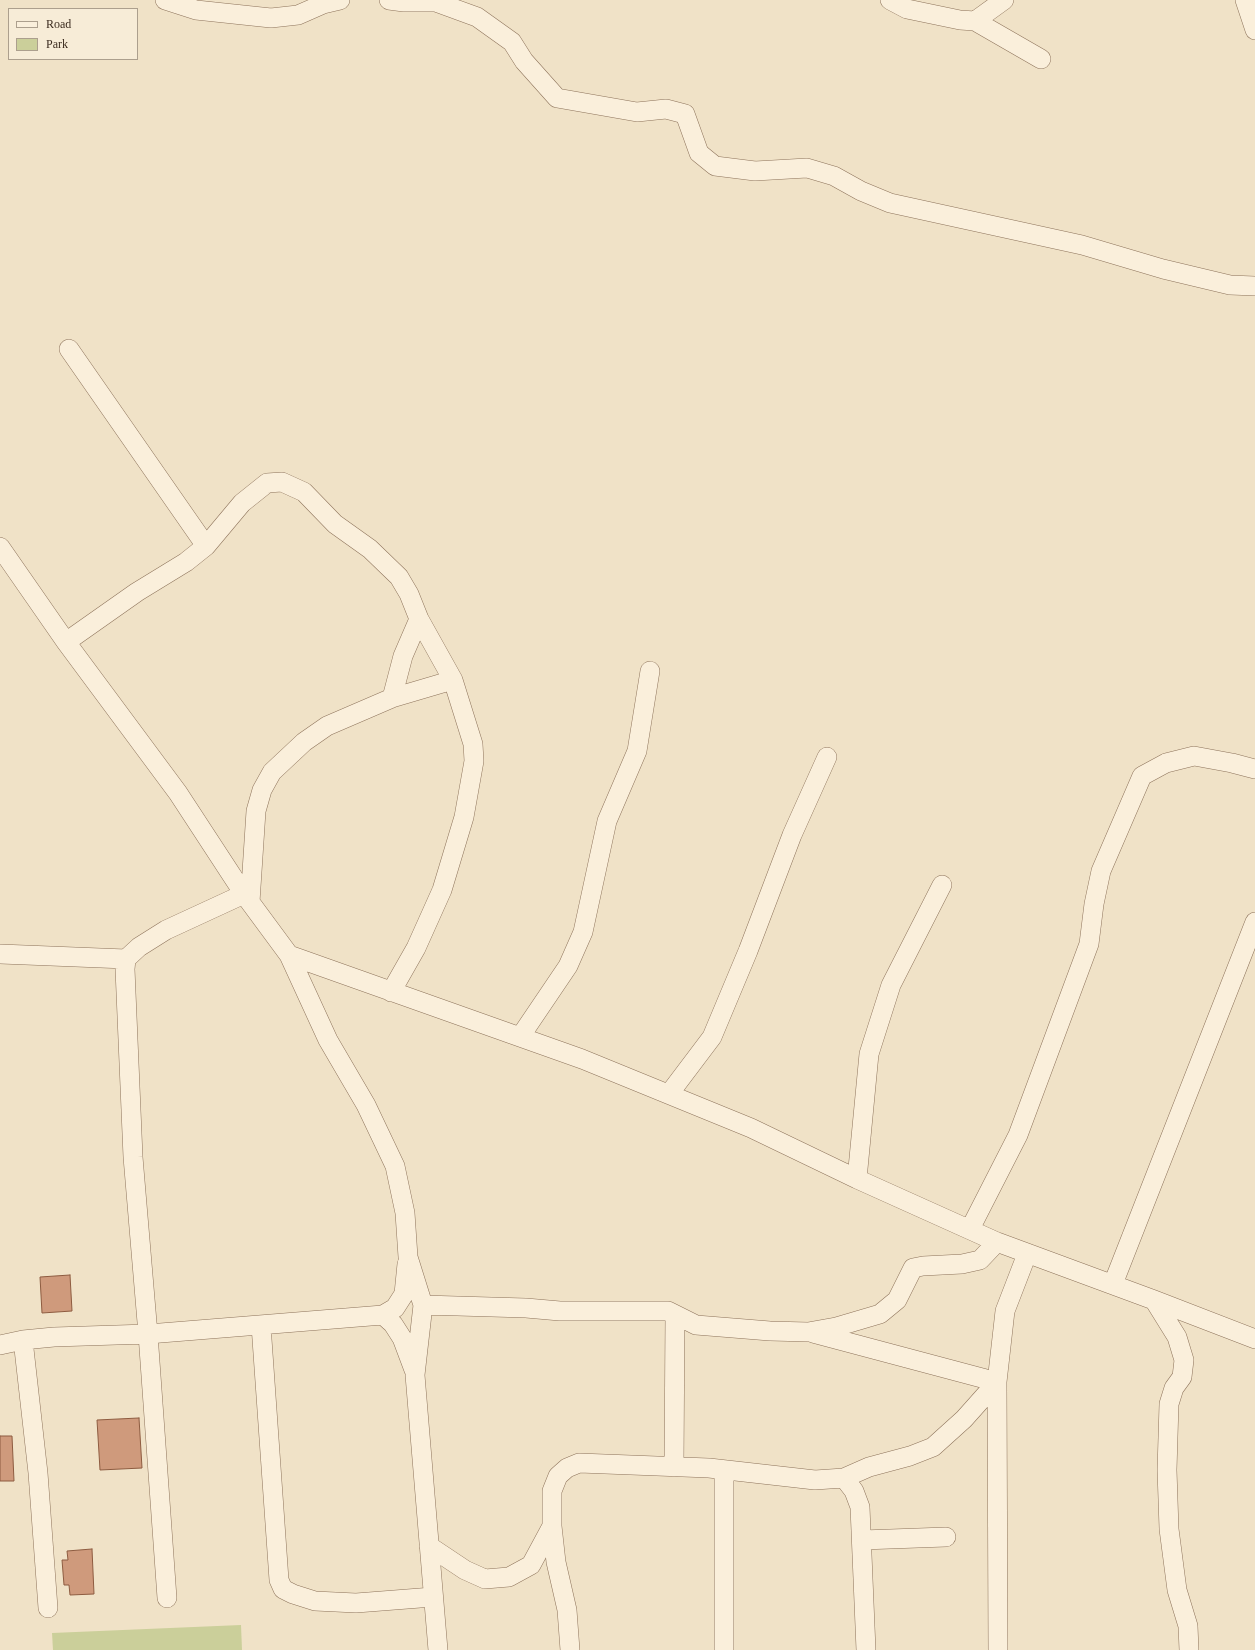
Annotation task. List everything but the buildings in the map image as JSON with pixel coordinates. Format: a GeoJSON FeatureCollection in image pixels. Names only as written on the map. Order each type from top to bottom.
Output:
{"type":"FeatureCollection","features":[{"type":"Feature","properties":{"kind":"street"},"geometry":{"type":"LineString","coordinates":[[165,0],[196,10],[271,18],[299,8],[340,0]]}},
{"type":"Feature","properties":{"kind":"street"},"geometry":{"type":"LineString","coordinates":[[389,0],[404,2],[436,1],[477,18],[512,42],[524,61],[557,98],[637,112],[666,109],[685,114],[699,153],[715,166],[755,171],[808,168],[834,176],[861,191],[890,203],[1082,245],[1163,269],[1230,285],[1255,286]]}},
{"type":"Feature","properties":{"kind":"street"},"geometry":{"type":"LineString","coordinates":[[890,0],[907,9],[960,20],[974,21],[1041,59]]}},
{"type":"Feature","properties":{"kind":"street"},"geometry":{"type":"LineString","coordinates":[[974,21],[1004,0]]}},
{"type":"Feature","properties":{"kind":"street"},"geometry":{"type":"LineString","coordinates":[[1245,0],[1255,30]]}},
{"type":"Feature","properties":{"kind":"street"},"geometry":{"type":"LineString","coordinates":[[69,349],[206,546]]}},
{"type":"Feature","properties":{"kind":"street"},"geometry":{"type":"LineString","coordinates":[[66,642],[137,592],[186,562],[206,546],[242,503],[267,483],[282,482],[304,492],[335,524],[370,549],[399,578],[409,594],[419,619],[453,680],[473,744],[474,761],[464,817],[442,890],[416,948],[391,992]]}},
{"type":"Feature","properties":{"kind":"street"},"geometry":{"type":"LineString","coordinates":[[0,547],[66,642],[178,793],[247,898],[289,955],[328,1040],[366,1105],[396,1166],[405,1213],[408,1257],[404,1294],[395,1308],[383,1315],[148,1334],[54,1337],[23,1340],[0,1345]]}},
{"type":"Feature","properties":{"kind":"street"},"geometry":{"type":"LineString","coordinates":[[392,698],[405,650],[419,619]]}},
{"type":"Feature","properties":{"kind":"street"},"geometry":{"type":"LineString","coordinates":[[520,1037],[568,966],[583,932],[608,821],[637,751],[650,671]]}},
{"type":"Feature","properties":{"kind":"street"},"geometry":{"type":"LineString","coordinates":[[247,898],[256,811],[262,790],[272,772],[304,742],[327,726],[392,698],[453,680]]}},
{"type":"Feature","properties":{"kind":"street"},"geometry":{"type":"LineString","coordinates":[[970,1229],[1018,1135],[1088,944],[1094,904],[1102,871],[1142,776],[1166,763],[1194,756],[1255,769]]}},
{"type":"Feature","properties":{"kind":"street"},"geometry":{"type":"LineString","coordinates":[[669,1094],[712,1037],[748,950],[792,836],[827,757]]}},
{"type":"Feature","properties":{"kind":"street"},"geometry":{"type":"LineString","coordinates":[[857,1179],[869,1054],[891,985],[942,885]]}},
{"type":"Feature","properties":{"kind":"street"},"geometry":{"type":"LineString","coordinates":[[167,1598],[148,1334],[133,1157],[125,969],[126,959],[139,947],[166,930],[247,898]]}},
{"type":"Feature","properties":{"kind":"street"},"geometry":{"type":"LineString","coordinates":[[1113,1284],[1255,922]]}},
{"type":"Feature","properties":{"kind":"street"},"geometry":{"type":"LineString","coordinates":[[0,954],[126,959]]}},
{"type":"Feature","properties":{"kind":"street"},"geometry":{"type":"LineString","coordinates":[[289,955],[582,1059],[751,1128],[857,1179],[997,1242],[1254,1336]]}},
{"type":"Feature","properties":{"kind":"street"},"geometry":{"type":"LineString","coordinates":[[423,1305],[526,1308],[560,1311],[668,1311],[696,1325],[770,1331],[808,1332],[836,1327],[880,1314],[897,1300],[913,1268],[962,1264],[980,1260],[997,1242]]}},
{"type":"Feature","properties":{"kind":"street"},"geometry":{"type":"LineString","coordinates":[[998,1650],[997,1382],[1005,1311],[1027,1254]]}},
{"type":"Feature","properties":{"kind":"street"},"geometry":{"type":"LineString","coordinates":[[408,1257],[423,1305],[415,1375],[438,1650]]}},
{"type":"Feature","properties":{"kind":"street"},"geometry":{"type":"LineString","coordinates":[[1154,1300],[1177,1337],[1184,1360],[1182,1377],[1174,1388],[1169,1404],[1168,1470],[1170,1528],[1177,1590],[1188,1626],[1189,1650]]}},
{"type":"Feature","properties":{"kind":"street"},"geometry":{"type":"LineString","coordinates":[[383,1315],[394,1324],[402,1338],[415,1375]]}},
{"type":"Feature","properties":{"kind":"street"},"geometry":{"type":"LineString","coordinates":[[674,1467],[676,1315]]}},
{"type":"Feature","properties":{"kind":"street"},"geometry":{"type":"LineString","coordinates":[[262,1325],[279,1580],[283,1589],[315,1601],[356,1603],[433,1597]]}},
{"type":"Feature","properties":{"kind":"street"},"geometry":{"type":"LineString","coordinates":[[808,1332],[997,1382]]}},
{"type":"Feature","properties":{"kind":"street"},"geometry":{"type":"LineString","coordinates":[[23,1340],[38,1473],[48,1608]]}},
{"type":"Feature","properties":{"kind":"street"},"geometry":{"type":"LineString","coordinates":[[570,1650],[567,1610],[556,1562],[552,1526],[552,1491],[558,1476],[567,1468],[579,1463],[709,1468],[815,1480],[844,1478],[869,1467],[910,1456],[933,1447],[964,1419],[997,1382]]}},
{"type":"Feature","properties":{"kind":"street"},"geometry":{"type":"LineString","coordinates":[[724,1470],[724,1650]]}},
{"type":"Feature","properties":{"kind":"street"},"geometry":{"type":"LineString","coordinates":[[844,1478],[854,1491],[860,1508],[866,1650]]}},
{"type":"Feature","properties":{"kind":"street"},"geometry":{"type":"LineString","coordinates":[[429,1546],[465,1570],[485,1579],[509,1577],[531,1565],[552,1526]]}},
{"type":"Feature","properties":{"kind":"street"},"geometry":{"type":"LineString","coordinates":[[862,1540],[946,1537]]}},
{"type":"Feature","properties":{"kind":"green space"},"geometry":{"type":"Polygon","coordinates":[[[241,1625],[242,1650],[53,1650],[52,1633],[241,1625]]]}}]}
